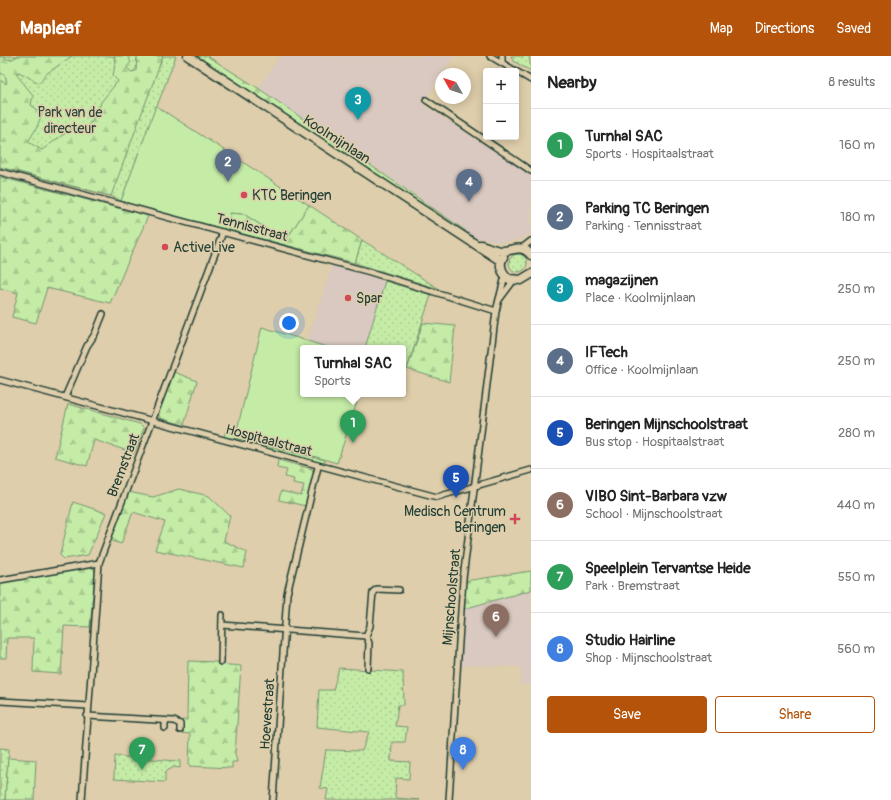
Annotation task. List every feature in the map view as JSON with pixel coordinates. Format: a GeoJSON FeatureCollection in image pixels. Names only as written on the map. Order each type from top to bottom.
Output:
{"type":"FeatureCollection","features":[{"type":"Feature","properties":{"kind":"main road","name":"Koolmijnlaan"},"geometry":{"type":"LineString","coordinates":[[188,56],[501,261]]}},
{"type":"Feature","properties":{"kind":"main road","name":"Koolmijnlaan"},"geometry":{"type":"LineString","coordinates":[[471,242],[501,251],[522,248]]}},
{"type":"Feature","properties":{"kind":"main road"},"geometry":{"type":"LineString","coordinates":[[522,248],[531,254]]}},
{"type":"Feature","properties":{"kind":"main road"},"geometry":{"type":"LineString","coordinates":[[510,249],[501,261],[501,269],[505,276],[514,280],[529,278]]}},
{"type":"Feature","properties":{"kind":"street"},"geometry":{"type":"LineString","coordinates":[[490,56],[531,80]]}},
{"type":"Feature","properties":{"kind":"street"},"geometry":{"type":"LineString","coordinates":[[502,56],[502,62]]}},
{"type":"Feature","properties":{"kind":"street"},"geometry":{"type":"LineString","coordinates":[[426,100],[531,170]]}},
{"type":"Feature","properties":{"kind":"street","name":"Tennisstraat"},"geometry":{"type":"LineString","coordinates":[[0,172],[370,272],[496,311]]}},
{"type":"Feature","properties":{"kind":"street","name":"Bremstraat"},"geometry":{"type":"LineString","coordinates":[[82,800],[99,563],[223,232]]}},
{"type":"Feature","properties":{"kind":"street"},"geometry":{"type":"LineString","coordinates":[[522,248],[531,241]]}},
{"type":"Feature","properties":{"kind":"street","name":"Mijnschoolstraat"},"geometry":{"type":"LineString","coordinates":[[449,800],[460,613],[496,311],[505,276]]}},
{"type":"Feature","properties":{"kind":"street","name":"Mijnschoolstraat"},"geometry":{"type":"LineString","coordinates":[[498,301],[514,280]]}},
{"type":"Feature","properties":{"kind":"street"},"geometry":{"type":"LineString","coordinates":[[65,397],[87,346],[95,334],[103,314]]}},
{"type":"Feature","properties":{"kind":"street","name":"Hospitaalstraat"},"geometry":{"type":"LineString","coordinates":[[0,380],[318,467],[438,497],[447,496],[475,486],[531,470]]}},
{"type":"Feature","properties":{"kind":"street","name":"Hoevestraat"},"geometry":{"type":"LineString","coordinates":[[273,800],[287,594],[318,467]]}},
{"type":"Feature","properties":{"kind":"street"},"geometry":{"type":"LineString","coordinates":[[0,580],[99,563]]}},
{"type":"Feature","properties":{"kind":"street"},"geometry":{"type":"LineString","coordinates":[[368,668],[369,643],[366,636],[370,626],[373,592],[377,589],[399,590]]}},
{"type":"Feature","properties":{"kind":"street"},"geometry":{"type":"LineString","coordinates":[[221,662],[222,615]]}},
{"type":"Feature","properties":{"kind":"street"},"geometry":{"type":"LineString","coordinates":[[222,625],[366,636]]}},
{"type":"Feature","properties":{"kind":"street"},"geometry":{"type":"LineString","coordinates":[[0,701],[88,706]]}},
{"type":"Feature","properties":{"kind":"street"},"geometry":{"type":"LineString","coordinates":[[88,716],[178,722],[180,724],[180,730]]}},
{"type":"Feature","properties":{"kind":"street"},"geometry":{"type":"LineString","coordinates":[[164,728],[165,721]]}},
{"type":"Feature","properties":{"kind":"shaded area"},"geometry":{"type":"Polygon","coordinates":[[[280,56],[454,56],[446,68],[435,68],[435,84],[422,104],[531,175],[531,232],[524,238],[503,243],[479,238],[465,233],[466,230],[258,88],[280,56]]]}},
{"type":"Feature","properties":{"kind":"shaded area"},"geometry":{"type":"Polygon","coordinates":[[[332,265],[385,281],[366,345],[318,345],[307,342],[332,265]]]}},
{"type":"Feature","properties":{"kind":"shaded area"},"geometry":{"type":"Polygon","coordinates":[[[531,590],[531,685],[520,685],[521,667],[460,665],[463,609],[531,590]]]}},
{"type":"Feature","properties":{"kind":"green space","name":"Park van de directeur"},"geometry":{"type":"Polygon","coordinates":[[[0,56],[176,56],[121,201],[111,196],[0,168],[0,56]]]}},
{"type":"Feature","properties":{"kind":"green space","name":"Park van de directeur"},"geometry":{"type":"Polygon","coordinates":[[[0,56],[10,60],[18,56],[72,56],[46,74],[39,83],[19,72],[16,74],[33,95],[31,105],[42,113],[37,127],[28,142],[42,150],[71,129],[87,127],[98,112],[101,102],[118,81],[113,76],[115,64],[114,56],[127,56],[131,62],[127,67],[131,72],[136,71],[137,56],[163,56],[111,196],[0,167],[0,80],[6,84],[6,77],[0,72],[0,56]]]}},
{"type":"Feature","properties":{"kind":"green space"},"geometry":{"type":"Polygon","coordinates":[[[197,56],[207,56],[258,88],[466,231],[465,233],[197,56]]]}},
{"type":"Feature","properties":{"kind":"green space"},"geometry":{"type":"Polygon","coordinates":[[[511,56],[529,56],[531,71],[513,61],[511,56]]]}},
{"type":"Feature","properties":{"kind":"green space"},"geometry":{"type":"Polygon","coordinates":[[[156,106],[309,205],[285,241],[244,214],[230,213],[228,230],[121,201],[156,106]]]}},
{"type":"Feature","properties":{"kind":"green space"},"geometry":{"type":"Polygon","coordinates":[[[0,177],[148,216],[110,303],[47,288],[36,323],[12,317],[18,293],[0,288],[0,177]]]}},
{"type":"Feature","properties":{"kind":"green space"},"geometry":{"type":"Polygon","coordinates":[[[309,205],[362,240],[355,263],[228,230],[230,213],[244,214],[285,241],[309,205]]]}},
{"type":"Feature","properties":{"kind":"green space"},"geometry":{"type":"Polygon","coordinates":[[[362,240],[439,289],[355,263],[362,240]]]}},
{"type":"Feature","properties":{"kind":"green space"},"geometry":{"type":"Polygon","coordinates":[[[518,254],[524,257],[527,263],[524,269],[518,272],[512,269],[509,263],[512,257],[518,254]]]}},
{"type":"Feature","properties":{"kind":"green space"},"geometry":{"type":"Polygon","coordinates":[[[385,281],[431,295],[407,369],[406,345],[366,345],[385,281]]]}},
{"type":"Feature","properties":{"kind":"green space"},"geometry":{"type":"Polygon","coordinates":[[[423,323],[455,326],[449,382],[407,369],[423,323]]]}},
{"type":"Feature","properties":{"kind":"green space"},"geometry":{"type":"Polygon","coordinates":[[[262,327],[320,345],[300,345],[300,397],[343,397],[357,402],[337,463],[236,434],[262,327]]]}},
{"type":"Feature","properties":{"kind":"green space"},"geometry":{"type":"Polygon","coordinates":[[[174,372],[197,381],[184,425],[160,418],[158,413],[174,372]]]}},
{"type":"Feature","properties":{"kind":"green space"},"geometry":{"type":"Polygon","coordinates":[[[68,404],[140,424],[144,428],[134,453],[94,440],[87,466],[55,457],[68,404]]]}},
{"type":"Feature","properties":{"kind":"green space"},"geometry":{"type":"Polygon","coordinates":[[[226,431],[298,452],[245,440],[224,437],[226,431]]]}},
{"type":"Feature","properties":{"kind":"green space"},"geometry":{"type":"Polygon","coordinates":[[[224,437],[245,440],[325,460],[324,464],[224,437]]]}},
{"type":"Feature","properties":{"kind":"green space"},"geometry":{"type":"Polygon","coordinates":[[[278,460],[312,469],[314,474],[306,506],[279,500],[281,491],[301,496],[304,485],[293,483],[294,479],[285,477],[287,470],[277,468],[278,460]]]}},
{"type":"Feature","properties":{"kind":"green space"},"geometry":{"type":"Polygon","coordinates":[[[179,489],[209,496],[230,516],[224,541],[247,552],[244,568],[155,550],[165,522],[133,512],[121,544],[110,540],[128,492],[153,497],[179,489]]]}},
{"type":"Feature","properties":{"kind":"green space"},"geometry":{"type":"Polygon","coordinates":[[[73,502],[106,513],[88,555],[64,559],[60,555],[73,502]]]}},
{"type":"Feature","properties":{"kind":"green space"},"geometry":{"type":"Polygon","coordinates":[[[93,566],[95,572],[90,627],[64,626],[61,674],[33,672],[34,638],[7,638],[6,658],[0,658],[0,581],[93,566]]]}},
{"type":"Feature","properties":{"kind":"green space"},"geometry":{"type":"Polygon","coordinates":[[[531,571],[531,590],[463,609],[465,581],[531,571]]]}},
{"type":"Feature","properties":{"kind":"green space"},"geometry":{"type":"Polygon","coordinates":[[[188,661],[217,662],[217,664],[241,666],[235,753],[237,762],[232,762],[232,768],[189,766],[190,734],[181,733],[182,720],[187,720],[188,661]]]}},
{"type":"Feature","properties":{"kind":"green space"},"geometry":{"type":"Polygon","coordinates":[[[339,668],[403,672],[404,705],[398,705],[395,726],[407,727],[405,742],[392,742],[391,761],[410,762],[409,779],[396,778],[395,798],[420,800],[326,800],[328,789],[320,788],[326,750],[362,751],[369,732],[317,727],[319,690],[333,690],[339,668]]]}},
{"type":"Feature","properties":{"kind":"green space"},"geometry":{"type":"Polygon","coordinates":[[[0,748],[9,749],[5,800],[0,800],[0,748]]]}},
{"type":"Feature","properties":{"kind":"green space"},"geometry":{"type":"Polygon","coordinates":[[[115,756],[177,761],[180,759],[180,768],[174,767],[165,772],[165,782],[114,779],[115,756]]]}},
{"type":"Feature","properties":{"kind":"green space"},"geometry":{"type":"Polygon","coordinates":[[[8,758],[36,760],[34,800],[5,800],[8,758]]]}},
{"type":"Feature","properties":{"kind":"place","name":"magazijnen"},"geometry":{"type":"Point","coordinates":[358,120]}},
{"type":"Feature","properties":{"kind":"place","name":"Parking TC Beringen"},"geometry":{"type":"Point","coordinates":[228,182]}},
{"type":"Feature","properties":{"kind":"place","name":"KTC Beringen"},"geometry":{"type":"Point","coordinates":[244,195]}},
{"type":"Feature","properties":{"kind":"place","name":"IFTech"},"geometry":{"type":"Point","coordinates":[469,202]}},
{"type":"Feature","properties":{"kind":"place","name":"ActiveLive"},"geometry":{"type":"Point","coordinates":[165,247]}},
{"type":"Feature","properties":{"kind":"place","name":"Spar"},"geometry":{"type":"Point","coordinates":[348,298]}},
{"type":"Feature","properties":{"kind":"place","name":"Turnhal SAC"},"geometry":{"type":"Point","coordinates":[353,443]}},
{"type":"Feature","properties":{"kind":"place","name":"Beringen Mijnschoolstraat"},"geometry":{"type":"Point","coordinates":[456,498]}},
{"type":"Feature","properties":{"kind":"place","name":"Medisch Centrum Beringen"},"geometry":{"type":"Point","coordinates":[515,519]}},
{"type":"Feature","properties":{"kind":"place","name":"VIBO Sint-Barbara vzw"},"geometry":{"type":"Point","coordinates":[496,637]}},
{"type":"Feature","properties":{"kind":"place","name":"Speelplein Tervantse Heide"},"geometry":{"type":"Point","coordinates":[142,770]}},
{"type":"Feature","properties":{"kind":"place","name":"Studio Hairline"},"geometry":{"type":"Point","coordinates":[463,770]}}]}
